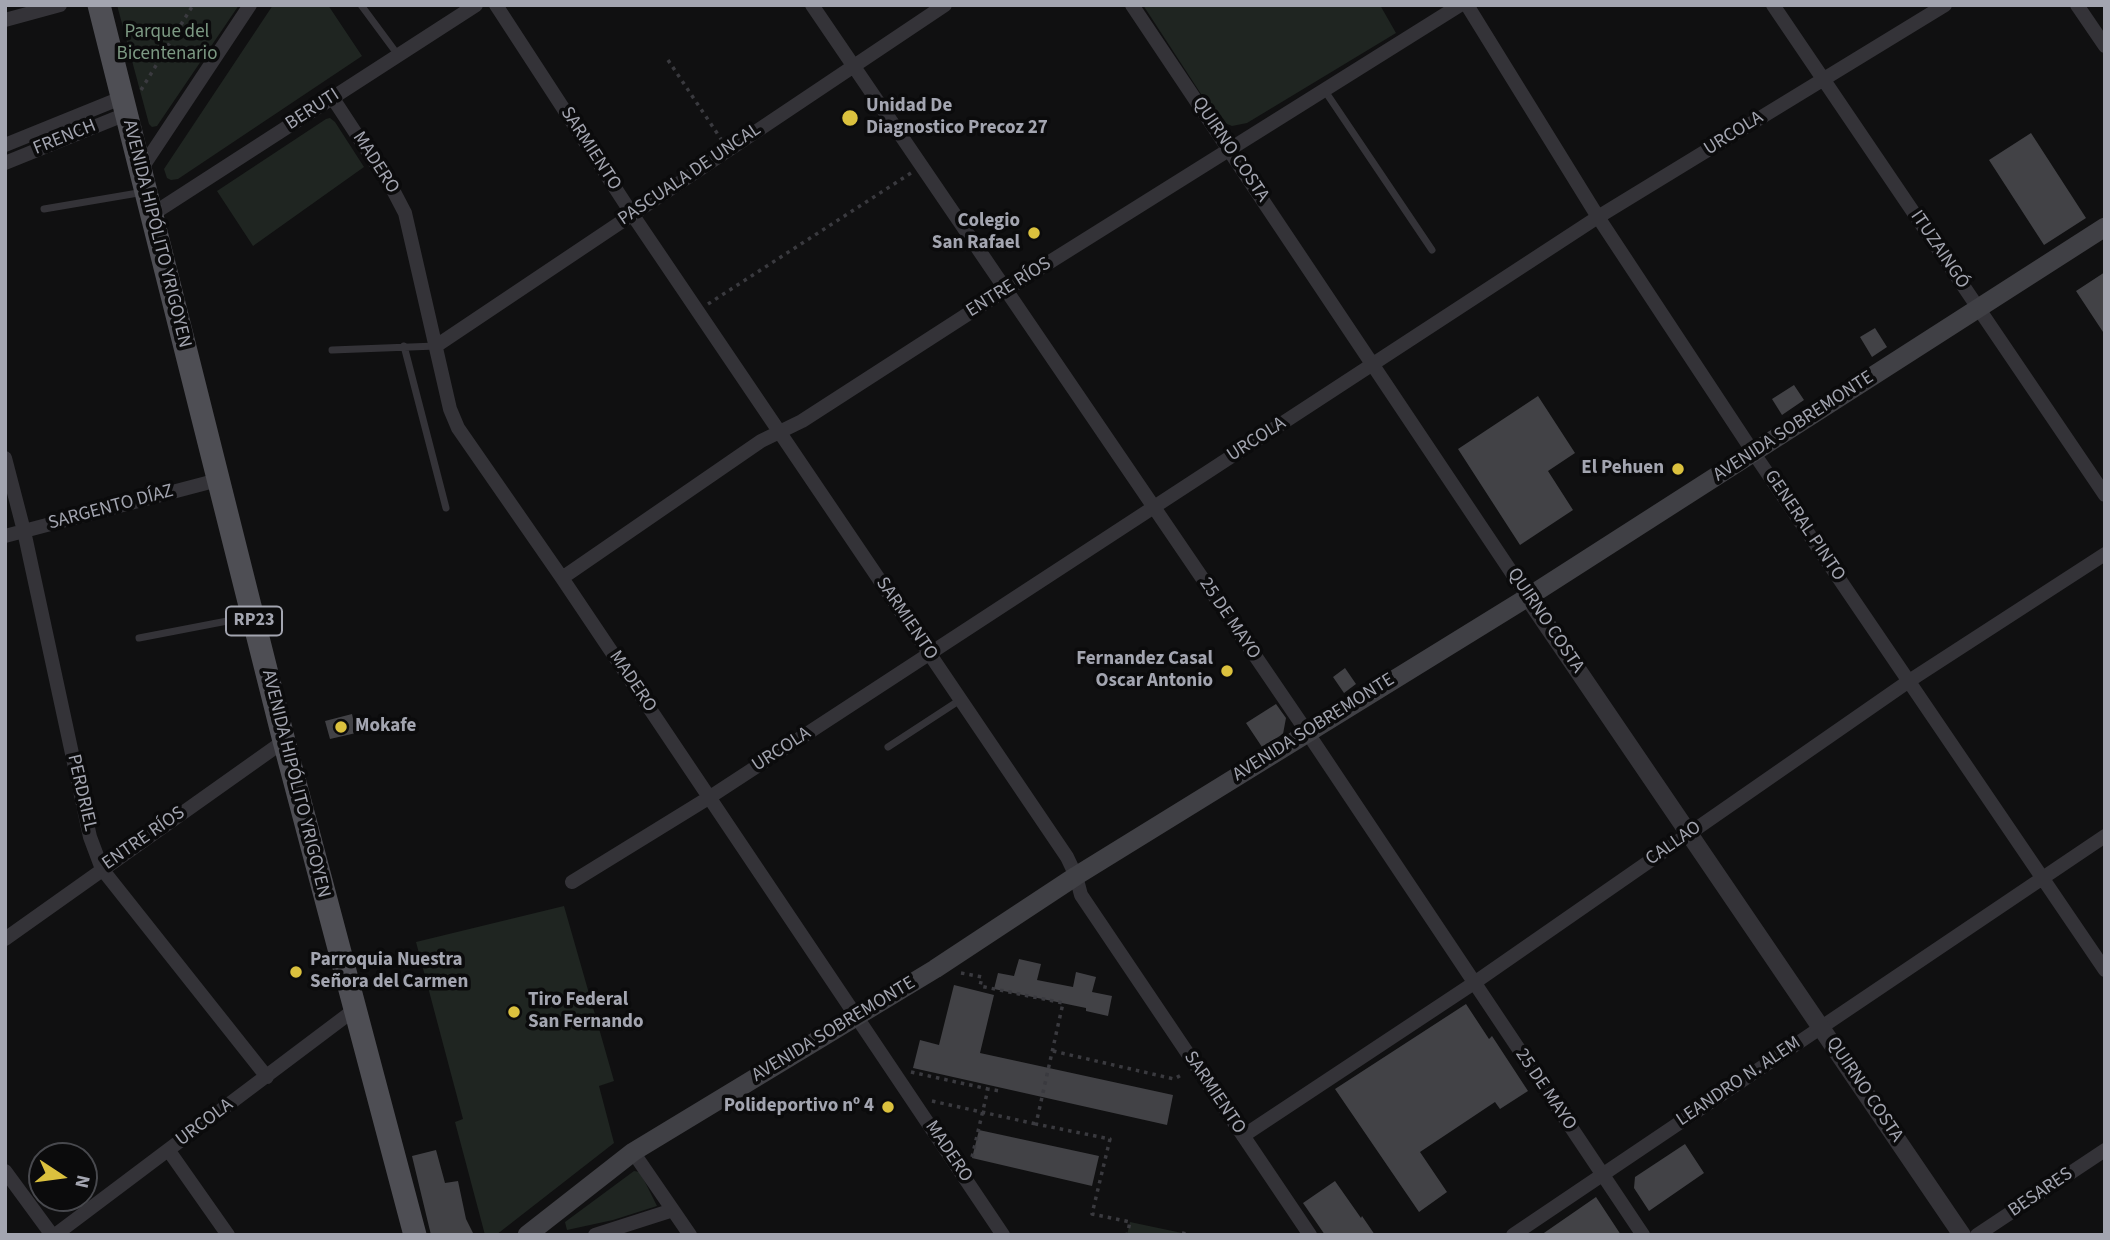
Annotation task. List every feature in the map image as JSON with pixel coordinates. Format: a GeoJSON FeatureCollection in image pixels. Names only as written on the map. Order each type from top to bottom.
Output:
{"type":"FeatureCollection","features":[{"type":"Feature","properties":{"kind":"main road","name":"AVENIDA HIPÓLITO YRIGOYEN"},"geometry":{"type":"LineString","coordinates":[[99,5],[284,741],[415,1235]]}},
{"type":"Feature","properties":{"kind":"main road","name":"AVENIDA SOBREMONTE"},"geometry":{"type":"LineString","coordinates":[[527,1235],[633,1152],[857,1017],[1076,876],[1528,597],[2105,227]]}},
{"type":"Feature","properties":{"kind":"street"},"geometry":{"type":"LineString","coordinates":[[5,20],[60,5]]}},
{"type":"Feature","properties":{"kind":"street"},"geometry":{"type":"LineString","coordinates":[[142,181],[250,5]]}},
{"type":"Feature","properties":{"kind":"street","name":"BERUTI"},"geometry":{"type":"LineString","coordinates":[[151,215],[476,5]]}},
{"type":"Feature","properties":{"kind":"street","name":"SARMIENTO"},"geometry":{"type":"LineString","coordinates":[[496,5],[632,214],[1067,857],[1081,895],[1310,1235]]}},
{"type":"Feature","properties":{"kind":"street","name":"25 DE MAYO"},"geometry":{"type":"LineString","coordinates":[[812,5],[1307,732],[1643,1235]]}},
{"type":"Feature","properties":{"kind":"street","name":"PASCUALA DE UNCAL"},"geometry":{"type":"LineString","coordinates":[[436,346],[945,5]]}},
{"type":"Feature","properties":{"kind":"street","name":"QUIRNO COSTA"},"geometry":{"type":"LineString","coordinates":[[1132,5],[1528,597],[1962,1235]]}},
{"type":"Feature","properties":{"kind":"street","name":"ENTRE RÍOS"},"geometry":{"type":"LineString","coordinates":[[562,578],[761,441],[802,421],[1005,290],[1460,5]]}},
{"type":"Feature","properties":{"kind":"street","name":"GENERAL PINTO"},"geometry":{"type":"LineString","coordinates":[[1467,5],[1598,217],[2105,971]]}},
{"type":"Feature","properties":{"kind":"street","name":"ITUZAINGÓ"},"geometry":{"type":"LineString","coordinates":[[1773,5],[2105,495]]}},
{"type":"Feature","properties":{"kind":"street","name":"URCOLA"},"geometry":{"type":"LineString","coordinates":[[572,882],[710,797],[1598,217],[1945,5]]}},
{"type":"Feature","properties":{"kind":"street"},"geometry":{"type":"LineString","coordinates":[[2077,5],[2105,46]]}},
{"type":"Feature","properties":{"kind":"street","name":"MADERO"},"geometry":{"type":"LineString","coordinates":[[332,97],[405,213],[450,409],[458,428],[710,797],[1003,1235]]}},
{"type":"Feature","properties":{"kind":"street","name":"FRENCH"},"geometry":{"type":"LineString","coordinates":[[5,145],[123,106]]}},
{"type":"Feature","properties":{"kind":"street","name":"FRENCH"},"geometry":{"type":"LineString","coordinates":[[5,163],[123,106]]}},
{"type":"Feature","properties":{"kind":"street","name":"PERDRIEL"},"geometry":{"type":"LineString","coordinates":[[5,458],[24,531],[90,837],[102,869],[267,1077]]}},
{"type":"Feature","properties":{"kind":"street","name":"SARGENTO DÍAZ"},"geometry":{"type":"LineString","coordinates":[[5,536],[218,480]]}},
{"type":"Feature","properties":{"kind":"street","name":"CALLAO"},"geometry":{"type":"LineString","coordinates":[[1243,1136],[1474,983],[1909,681],[2105,554]]}},
{"type":"Feature","properties":{"kind":"street","name":"ENTRE RÍOS"},"geometry":{"type":"LineString","coordinates":[[5,939],[284,741]]}},
{"type":"Feature","properties":{"kind":"street","name":"LEANDRO N. ALEM"},"geometry":{"type":"LineString","coordinates":[[1514,1235],[2105,836]]}},
{"type":"Feature","properties":{"kind":"street","name":"URCOLA"},"geometry":{"type":"LineString","coordinates":[[54,1235],[354,1010]]}},
{"type":"Feature","properties":{"kind":"street","name":"BESARES"},"geometry":{"type":"LineString","coordinates":[[1977,1235],[2105,1150]]}},
{"type":"Feature","properties":{"kind":"street"},"geometry":{"type":"LineString","coordinates":[[169,1151],[228,1235]]}},
{"type":"Feature","properties":{"kind":"street"},"geometry":{"type":"LineString","coordinates":[[633,1152],[690,1235]]}},
{"type":"Feature","properties":{"kind":"street"},"geometry":{"type":"LineString","coordinates":[[5,1171],[54,1235]]}},
{"type":"Feature","properties":{"kind":"street"},"geometry":{"type":"LineString","coordinates":[[595,1235],[673,1210]]}},
{"type":"Feature","properties":{"kind":"lane"},"geometry":{"type":"LineString","coordinates":[[360,5],[398,55]]}},
{"type":"Feature","properties":{"kind":"lane"},"geometry":{"type":"LineString","coordinates":[[1325,91],[1432,250]]}},
{"type":"Feature","properties":{"kind":"lane"},"geometry":{"type":"LineString","coordinates":[[44,209],[142,181]]}},
{"type":"Feature","properties":{"kind":"lane"},"geometry":{"type":"LineString","coordinates":[[404,346],[446,508]]}},
{"type":"Feature","properties":{"kind":"lane"},"geometry":{"type":"LineString","coordinates":[[332,350],[436,346]]}},
{"type":"Feature","properties":{"kind":"lane"},"geometry":{"type":"LineString","coordinates":[[139,638],[252,616]]}},
{"type":"Feature","properties":{"kind":"lane"},"geometry":{"type":"LineString","coordinates":[[888,747],[961,700]]}},
{"type":"Feature","properties":{"kind":"path"},"geometry":{"type":"LineString","coordinates":[[123,106],[193,5]]}},
{"type":"Feature","properties":{"kind":"path"},"geometry":{"type":"LineString","coordinates":[[668,60],[728,150]]}},
{"type":"Feature","properties":{"kind":"path"},"geometry":{"type":"LineString","coordinates":[[698,311],[921,166]]}},
{"type":"Feature","properties":{"kind":"path"},"geometry":{"type":"LineString","coordinates":[[934,969],[982,977],[980,986],[1063,1003],[1036,1124]]}},
{"type":"Feature","properties":{"kind":"path"},"geometry":{"type":"LineString","coordinates":[[1053,1051],[1174,1079]]}},
{"type":"Feature","properties":{"kind":"path"},"geometry":{"type":"LineString","coordinates":[[892,1068],[1000,1091]]}},
{"type":"Feature","properties":{"kind":"path"},"geometry":{"type":"LineString","coordinates":[[972,1157],[988,1089]]}},
{"type":"Feature","properties":{"kind":"path"},"geometry":{"type":"LineString","coordinates":[[912,1097],[1110,1139],[1092,1214],[1130,1222],[1127,1235]]}},
{"type":"Feature","properties":{"kind":"path"},"geometry":{"type":"LineString","coordinates":[[1182,1233],[1192,1235]]}},
{"type":"Feature","properties":{"kind":"green space","name":"Parque del Bicentenario"},"geometry":{"type":"Polygon","coordinates":[[[117,5],[239,5],[157,126],[152,127],[149,124],[117,5]]]}},
{"type":"Feature","properties":{"kind":"green space"},"geometry":{"type":"Polygon","coordinates":[[[273,5],[328,5],[362,56],[178,179],[167,178],[164,169],[273,5]]]}},
{"type":"Feature","properties":{"kind":"green space"},"geometry":{"type":"Polygon","coordinates":[[[1143,5],[1380,5],[1396,33],[1247,123],[1232,126],[1218,120],[1143,5]]]}},
{"type":"Feature","properties":{"kind":"green space"},"geometry":{"type":"Polygon","coordinates":[[[330,118],[364,167],[253,246],[217,191],[330,118]]]}},
{"type":"Feature","properties":{"kind":"green space","name":"Tiro Federal San Fernando"},"geometry":{"type":"Polygon","coordinates":[[[564,906],[614,1081],[599,1086],[614,1143],[496,1235],[485,1235],[455,1122],[463,1119],[416,942],[564,906]]]}},
{"type":"Feature","properties":{"kind":"green space"},"geometry":{"type":"Polygon","coordinates":[[[634,1171],[640,1172],[657,1206],[613,1220],[567,1230],[565,1222],[634,1171]]]}},
{"type":"Feature","properties":{"kind":"green space"},"geometry":{"type":"Polygon","coordinates":[[[1130,1222],[1182,1233],[1127,1235],[1130,1222]]]}},
{"type":"Feature","properties":{"kind":"building"},"geometry":{"type":"Polygon","coordinates":[[[2031,133],[2086,218],[2044,245],[1989,160],[2031,133]]]}},
{"type":"Feature","properties":{"kind":"building"},"geometry":{"type":"Polygon","coordinates":[[[2105,272],[2105,335],[2076,291],[2105,272]]]}},
{"type":"Feature","properties":{"kind":"building"},"geometry":{"type":"Polygon","coordinates":[[[1875,328],[1887,347],[1872,357],[1860,337],[1875,328]]]}},
{"type":"Feature","properties":{"kind":"building"},"geometry":{"type":"Polygon","coordinates":[[[1794,385],[1804,400],[1782,415],[1772,399],[1794,385]]]}},
{"type":"Feature","properties":{"kind":"building"},"geometry":{"type":"Polygon","coordinates":[[[1538,396],[1575,453],[1548,471],[1573,510],[1520,545],[1458,449],[1538,396]]]}},
{"type":"Feature","properties":{"kind":"building"},"geometry":{"type":"Polygon","coordinates":[[[1345,668],[1356,684],[1344,693],[1333,677],[1345,668]]]}},
{"type":"Feature","properties":{"kind":"building"},"geometry":{"type":"Polygon","coordinates":[[[1276,704],[1286,718],[1283,734],[1262,747],[1246,723],[1276,704]]]}},
{"type":"Feature","properties":{"kind":"building","name":"Mokafe"},"geometry":{"type":"Polygon","coordinates":[[[352,714],[356,733],[330,739],[325,721],[352,714]]]}},
{"type":"Feature","properties":{"kind":"building"},"geometry":{"type":"Polygon","coordinates":[[[1019,959],[1041,964],[1037,980],[1073,987],[1076,972],[1096,977],[1092,992],[1112,996],[1108,1016],[1086,1011],[1086,1008],[994,989],[998,973],[1014,976],[1019,959]]]}},
{"type":"Feature","properties":{"kind":"building"},"geometry":{"type":"Polygon","coordinates":[[[954,985],[994,995],[980,1053],[1173,1095],[1167,1125],[913,1068],[920,1040],[939,1045],[954,985]]]}},
{"type":"Feature","properties":{"kind":"building"},"geometry":{"type":"Polygon","coordinates":[[[1466,1004],[1489,1039],[1492,1036],[1528,1091],[1500,1109],[1495,1102],[1420,1152],[1447,1192],[1419,1212],[1335,1089],[1466,1004]]]}},
{"type":"Feature","properties":{"kind":"building"},"geometry":{"type":"Polygon","coordinates":[[[979,1130],[1099,1156],[1092,1186],[972,1158],[979,1130]]]}},
{"type":"Feature","properties":{"kind":"building"},"geometry":{"type":"Polygon","coordinates":[[[1685,1144],[1704,1173],[1649,1211],[1634,1188],[1635,1177],[1685,1144]]]}},
{"type":"Feature","properties":{"kind":"building"},"geometry":{"type":"Polygon","coordinates":[[[436,1150],[445,1183],[458,1181],[466,1219],[474,1235],[431,1235],[412,1156],[436,1150]]]}},
{"type":"Feature","properties":{"kind":"building"},"geometry":{"type":"Polygon","coordinates":[[[1335,1181],[1375,1235],[1325,1235],[1303,1203],[1335,1181]]]}},
{"type":"Feature","properties":{"kind":"building"},"geometry":{"type":"Polygon","coordinates":[[[1596,1197],[1621,1235],[1541,1235],[1596,1197]]]}},
{"type":"Feature","properties":{"kind":"place","name":"Unidad De Diagnostico Precoz 27"},"geometry":{"type":"Point","coordinates":[850,118]}},
{"type":"Feature","properties":{"kind":"place","name":"Colegio San Rafael"},"geometry":{"type":"Point","coordinates":[1034,233]}},
{"type":"Feature","properties":{"kind":"place","name":"El Pehuen"},"geometry":{"type":"Point","coordinates":[1678,469]}},
{"type":"Feature","properties":{"kind":"place","name":"Fernandez Casal Oscar Antonio"},"geometry":{"type":"Point","coordinates":[1227,671]}},
{"type":"Feature","properties":{"kind":"place","name":"Mokafe"},"geometry":{"type":"Point","coordinates":[341,727]}},
{"type":"Feature","properties":{"kind":"place","name":"Parroquia Nuestra Señora del Carmen"},"geometry":{"type":"Point","coordinates":[296,972]}},
{"type":"Feature","properties":{"kind":"place","name":"Tiro Federal San Fernando"},"geometry":{"type":"Point","coordinates":[514,1012]}},
{"type":"Feature","properties":{"kind":"place","name":"Polideportivo nº 4"},"geometry":{"type":"Point","coordinates":[888,1107]}}]}
